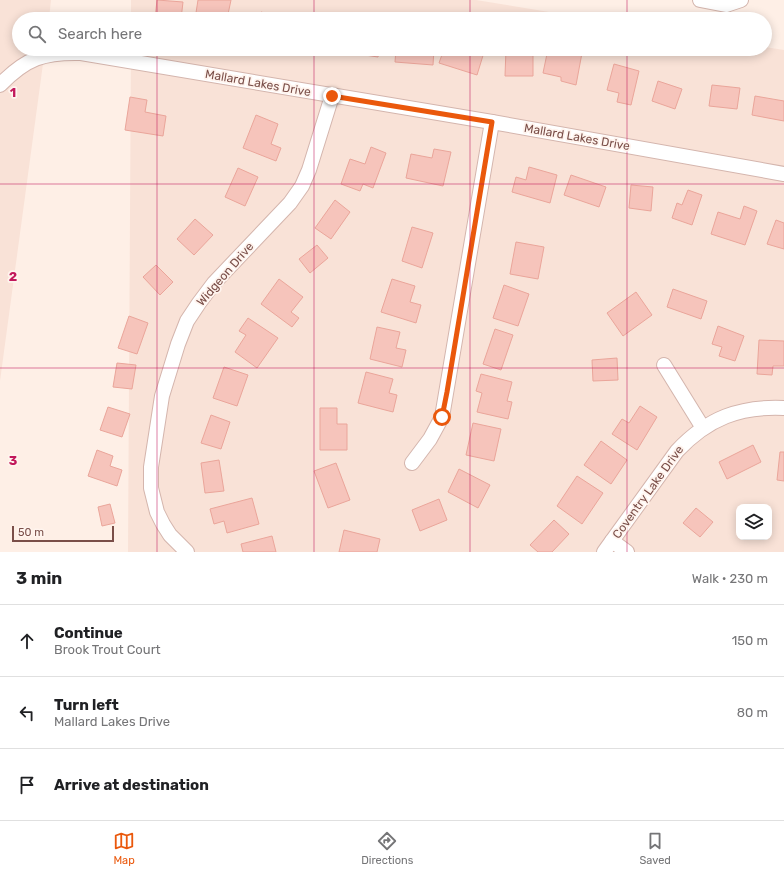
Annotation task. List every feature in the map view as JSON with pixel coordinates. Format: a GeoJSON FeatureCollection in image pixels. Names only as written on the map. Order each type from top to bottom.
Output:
{"type":"FeatureCollection","features":[{"type":"Feature","properties":{"kind":"street"},"geometry":{"type":"LineString","coordinates":[[700,0],[726,5],[741,0]]}},
{"type":"Feature","properties":{"kind":"street","name":"Mallard Lakes Drive"},"geometry":{"type":"LineString","coordinates":[[0,84],[21,66],[36,58],[44,56]]}},
{"type":"Feature","properties":{"kind":"street","name":"Mallard Lakes Drive"},"geometry":{"type":"LineString","coordinates":[[100,56],[492,122],[784,174]]}},
{"type":"Feature","properties":{"kind":"street","name":"Widgeon Drive"},"geometry":{"type":"LineString","coordinates":[[187,552],[163,524],[157,512],[151,488],[151,467],[162,396],[178,344],[188,321],[214,283],[290,203],[302,186],[309,170],[332,96]]}},
{"type":"Feature","properties":{"kind":"street"},"geometry":{"type":"LineString","coordinates":[[412,463],[430,439],[442,417],[492,122]]}},
{"type":"Feature","properties":{"kind":"street"},"geometry":{"type":"LineString","coordinates":[[664,365],[703,428]]}},
{"type":"Feature","properties":{"kind":"street","name":"Coventry Lake Drive"},"geometry":{"type":"LineString","coordinates":[[608,547],[687,440],[720,418],[740,411],[768,407],[784,408]]}},
{"type":"Feature","properties":{"kind":"street"},"geometry":{"type":"LineString","coordinates":[[608,547],[627,552]]}},
{"type":"Feature","properties":{"kind":"shaded area"},"geometry":{"type":"Polygon","coordinates":[[[0,0],[51,0],[50,12],[12,12],[12,56],[44,56],[0,381],[0,0]]]}},
{"type":"Feature","properties":{"kind":"shaded area"},"geometry":{"type":"Polygon","coordinates":[[[131,0],[476,0],[549,12],[131,12],[131,0]]]}},
{"type":"Feature","properties":{"kind":"shaded area"},"geometry":{"type":"Polygon","coordinates":[[[772,48],[784,50],[784,552],[128,552],[131,56],[772,56],[772,48]]]}},
{"type":"Feature","properties":{"kind":"building"},"geometry":{"type":"Polygon","coordinates":[[[157,0],[183,2],[182,12],[156,12],[157,0]]]}},
{"type":"Feature","properties":{"kind":"building"},"geometry":{"type":"Polygon","coordinates":[[[198,0],[231,0],[228,12],[196,12],[198,0]]]}},
{"type":"Feature","properties":{"kind":"building"},"geometry":{"type":"Polygon","coordinates":[[[395,56],[434,56],[433,65],[395,62],[395,56]]]}},
{"type":"Feature","properties":{"kind":"building"},"geometry":{"type":"Polygon","coordinates":[[[442,56],[483,56],[477,75],[439,63],[442,56]]]}},
{"type":"Feature","properties":{"kind":"building"},"geometry":{"type":"Polygon","coordinates":[[[506,56],[533,56],[533,76],[505,76],[506,56]]]}},
{"type":"Feature","properties":{"kind":"building"},"geometry":{"type":"Polygon","coordinates":[[[547,56],[581,56],[576,85],[561,81],[561,77],[543,73],[547,56]]]}},
{"type":"Feature","properties":{"kind":"building"},"geometry":{"type":"Polygon","coordinates":[[[614,64],[639,71],[631,105],[617,102],[619,93],[607,90],[614,64]]]}},
{"type":"Feature","properties":{"kind":"building"},"geometry":{"type":"Polygon","coordinates":[[[658,81],[682,89],[675,109],[652,101],[658,81]]]}},
{"type":"Feature","properties":{"kind":"building"},"geometry":{"type":"Polygon","coordinates":[[[712,85],[740,88],[737,109],[709,106],[712,85]]]}},
{"type":"Feature","properties":{"kind":"building"},"geometry":{"type":"Polygon","coordinates":[[[755,96],[784,101],[784,121],[752,115],[755,96]]]}},
{"type":"Feature","properties":{"kind":"building"},"geometry":{"type":"Polygon","coordinates":[[[130,97],[147,100],[145,112],[166,116],[163,136],[125,130],[130,97]]]}},
{"type":"Feature","properties":{"kind":"building"},"geometry":{"type":"Polygon","coordinates":[[[256,115],[278,124],[271,144],[281,148],[276,161],[243,148],[256,115]]]}},
{"type":"Feature","properties":{"kind":"building"},"geometry":{"type":"Polygon","coordinates":[[[371,147],[386,153],[373,188],[363,184],[360,191],[341,184],[350,159],[365,164],[371,147]]]}},
{"type":"Feature","properties":{"kind":"building"},"geometry":{"type":"Polygon","coordinates":[[[434,149],[451,152],[443,186],[406,178],[411,154],[432,158],[434,149]]]}},
{"type":"Feature","properties":{"kind":"building"},"geometry":{"type":"Polygon","coordinates":[[[529,167],[557,175],[550,203],[512,192],[516,177],[526,180],[529,167]]]}},
{"type":"Feature","properties":{"kind":"building"},"geometry":{"type":"Polygon","coordinates":[[[238,168],[258,177],[245,206],[225,197],[238,168]]]}},
{"type":"Feature","properties":{"kind":"building"},"geometry":{"type":"Polygon","coordinates":[[[571,175],[606,187],[599,207],[564,195],[571,175]]]}},
{"type":"Feature","properties":{"kind":"building"},"geometry":{"type":"Polygon","coordinates":[[[631,185],[653,187],[651,211],[629,208],[631,185]]]}},
{"type":"Feature","properties":{"kind":"building"},"geometry":{"type":"Polygon","coordinates":[[[688,190],[702,195],[692,225],[672,218],[677,203],[682,205],[688,190]]]}},
{"type":"Feature","properties":{"kind":"building"},"geometry":{"type":"Polygon","coordinates":[[[335,200],[350,212],[331,239],[315,228],[335,200]]]}},
{"type":"Feature","properties":{"kind":"building"},"geometry":{"type":"Polygon","coordinates":[[[744,206],[757,211],[745,245],[711,234],[718,212],[740,219],[744,206]]]}},
{"type":"Feature","properties":{"kind":"building"},"geometry":{"type":"Polygon","coordinates":[[[195,219],[213,235],[194,255],[177,239],[195,219]]]}},
{"type":"Feature","properties":{"kind":"building"},"geometry":{"type":"Polygon","coordinates":[[[776,220],[784,223],[784,249],[767,244],[776,220]]]}},
{"type":"Feature","properties":{"kind":"building"},"geometry":{"type":"Polygon","coordinates":[[[412,227],[433,233],[422,268],[402,261],[412,227]]]}},
{"type":"Feature","properties":{"kind":"building"},"geometry":{"type":"Polygon","coordinates":[[[516,242],[544,247],[538,279],[510,274],[516,242]]]}},
{"type":"Feature","properties":{"kind":"building"},"geometry":{"type":"Polygon","coordinates":[[[317,245],[328,258],[310,273],[299,259],[317,245]]]}},
{"type":"Feature","properties":{"kind":"building"},"geometry":{"type":"Polygon","coordinates":[[[156,265],[173,282],[160,295],[143,277],[156,265]]]}},
{"type":"Feature","properties":{"kind":"building"},"geometry":{"type":"Polygon","coordinates":[[[279,279],[303,297],[291,312],[299,318],[292,327],[261,304],[279,279]]]}},
{"type":"Feature","properties":{"kind":"building"},"geometry":{"type":"Polygon","coordinates":[[[392,279],[415,286],[410,302],[421,305],[416,323],[381,312],[392,279]]]}},
{"type":"Feature","properties":{"kind":"building"},"geometry":{"type":"Polygon","coordinates":[[[504,285],[529,294],[518,326],[493,318],[504,285]]]}},
{"type":"Feature","properties":{"kind":"building"},"geometry":{"type":"Polygon","coordinates":[[[673,289],[707,301],[701,319],[667,307],[673,289]]]}},
{"type":"Feature","properties":{"kind":"building"},"geometry":{"type":"Polygon","coordinates":[[[636,292],[652,315],[623,336],[607,313],[636,292]]]}},
{"type":"Feature","properties":{"kind":"building"},"geometry":{"type":"Polygon","coordinates":[[[129,316],[148,323],[137,354],[118,348],[129,316]]]}},
{"type":"Feature","properties":{"kind":"building"},"geometry":{"type":"Polygon","coordinates":[[[248,318],[278,338],[257,368],[235,352],[246,335],[239,331],[248,318]]]}},
{"type":"Feature","properties":{"kind":"building"},"geometry":{"type":"Polygon","coordinates":[[[718,326],[744,336],[735,361],[719,356],[722,347],[712,344],[718,326]]]}},
{"type":"Feature","properties":{"kind":"building"},"geometry":{"type":"Polygon","coordinates":[[[377,327],[400,332],[396,348],[406,350],[402,367],[370,359],[377,327]]]}},
{"type":"Feature","properties":{"kind":"building"},"geometry":{"type":"Polygon","coordinates":[[[495,329],[513,335],[501,370],[483,364],[495,329]]]}},
{"type":"Feature","properties":{"kind":"building"},"geometry":{"type":"Polygon","coordinates":[[[759,340],[784,341],[784,366],[773,366],[772,375],[757,374],[759,340]]]}},
{"type":"Feature","properties":{"kind":"building"},"geometry":{"type":"Polygon","coordinates":[[[617,358],[618,380],[593,381],[592,360],[617,358]]]}},
{"type":"Feature","properties":{"kind":"building"},"geometry":{"type":"Polygon","coordinates":[[[117,363],[136,365],[132,389],[113,387],[117,363]]]}},
{"type":"Feature","properties":{"kind":"building"},"geometry":{"type":"Polygon","coordinates":[[[224,367],[248,375],[237,406],[213,398],[224,367]]]}},
{"type":"Feature","properties":{"kind":"building"},"geometry":{"type":"Polygon","coordinates":[[[366,372],[393,379],[389,393],[397,395],[393,412],[358,403],[366,372]]]}},
{"type":"Feature","properties":{"kind":"building"},"geometry":{"type":"Polygon","coordinates":[[[481,374],[512,382],[507,401],[512,402],[508,419],[477,412],[482,393],[476,391],[481,374]]]}},
{"type":"Feature","properties":{"kind":"building"},"geometry":{"type":"Polygon","coordinates":[[[640,406],[657,417],[637,450],[612,434],[622,419],[629,423],[640,406]]]}},
{"type":"Feature","properties":{"kind":"building"},"geometry":{"type":"Polygon","coordinates":[[[108,407],[130,414],[122,437],[100,430],[108,407]]]}},
{"type":"Feature","properties":{"kind":"building"},"geometry":{"type":"Polygon","coordinates":[[[320,408],[337,408],[337,424],[347,424],[347,450],[320,450],[320,408]]]}},
{"type":"Feature","properties":{"kind":"building"},"geometry":{"type":"Polygon","coordinates":[[[211,415],[230,422],[221,449],[201,443],[211,415]]]}},
{"type":"Feature","properties":{"kind":"building"},"geometry":{"type":"Polygon","coordinates":[[[473,423],[501,429],[494,461],[466,455],[473,423]]]}},
{"type":"Feature","properties":{"kind":"building"},"geometry":{"type":"Polygon","coordinates":[[[601,441],[627,460],[611,484],[584,465],[601,441]]]}},
{"type":"Feature","properties":{"kind":"building"},"geometry":{"type":"Polygon","coordinates":[[[753,445],[761,462],[727,479],[719,462],[753,445]]]}},
{"type":"Feature","properties":{"kind":"building"},"geometry":{"type":"Polygon","coordinates":[[[97,450],[113,456],[110,466],[122,470],[117,486],[88,476],[97,450]]]}},
{"type":"Feature","properties":{"kind":"building"},"geometry":{"type":"Polygon","coordinates":[[[780,452],[784,452],[784,481],[777,480],[780,452]]]}},
{"type":"Feature","properties":{"kind":"building"},"geometry":{"type":"Polygon","coordinates":[[[219,460],[224,491],[205,493],[201,463],[219,460]]]}},
{"type":"Feature","properties":{"kind":"building"},"geometry":{"type":"Polygon","coordinates":[[[336,463],[350,500],[328,508],[314,471],[336,463]]]}},
{"type":"Feature","properties":{"kind":"building"},"geometry":{"type":"Polygon","coordinates":[[[459,469],[490,485],[478,508],[448,492],[459,469]]]}},
{"type":"Feature","properties":{"kind":"building"},"geometry":{"type":"Polygon","coordinates":[[[577,476],[603,493],[582,524],[557,506],[577,476]]]}},
{"type":"Feature","properties":{"kind":"building"},"geometry":{"type":"Polygon","coordinates":[[[252,498],[259,524],[227,533],[224,521],[214,524],[210,509],[252,498]]]}},
{"type":"Feature","properties":{"kind":"building"},"geometry":{"type":"Polygon","coordinates":[[[439,499],[447,520],[420,531],[412,510],[439,499]]]}},
{"type":"Feature","properties":{"kind":"building"},"geometry":{"type":"Polygon","coordinates":[[[110,504],[115,523],[102,526],[98,507],[110,504]]]}},
{"type":"Feature","properties":{"kind":"building"},"geometry":{"type":"Polygon","coordinates":[[[696,508],[713,522],[700,537],[683,523],[696,508]]]}},
{"type":"Feature","properties":{"kind":"building"},"geometry":{"type":"Polygon","coordinates":[[[554,520],[569,534],[552,552],[538,552],[530,545],[554,520]]]}},
{"type":"Feature","properties":{"kind":"building"},"geometry":{"type":"Polygon","coordinates":[[[344,530],[380,539],[377,552],[339,552],[344,530]]]}},
{"type":"Feature","properties":{"kind":"building"},"geometry":{"type":"Polygon","coordinates":[[[272,536],[276,552],[243,552],[241,544],[272,536]]]}},
{"type":"Feature","properties":{"kind":"route"},"geometry":{"type":"LineString","coordinates":[[332,96],[492,122],[442,417]]}}]}
